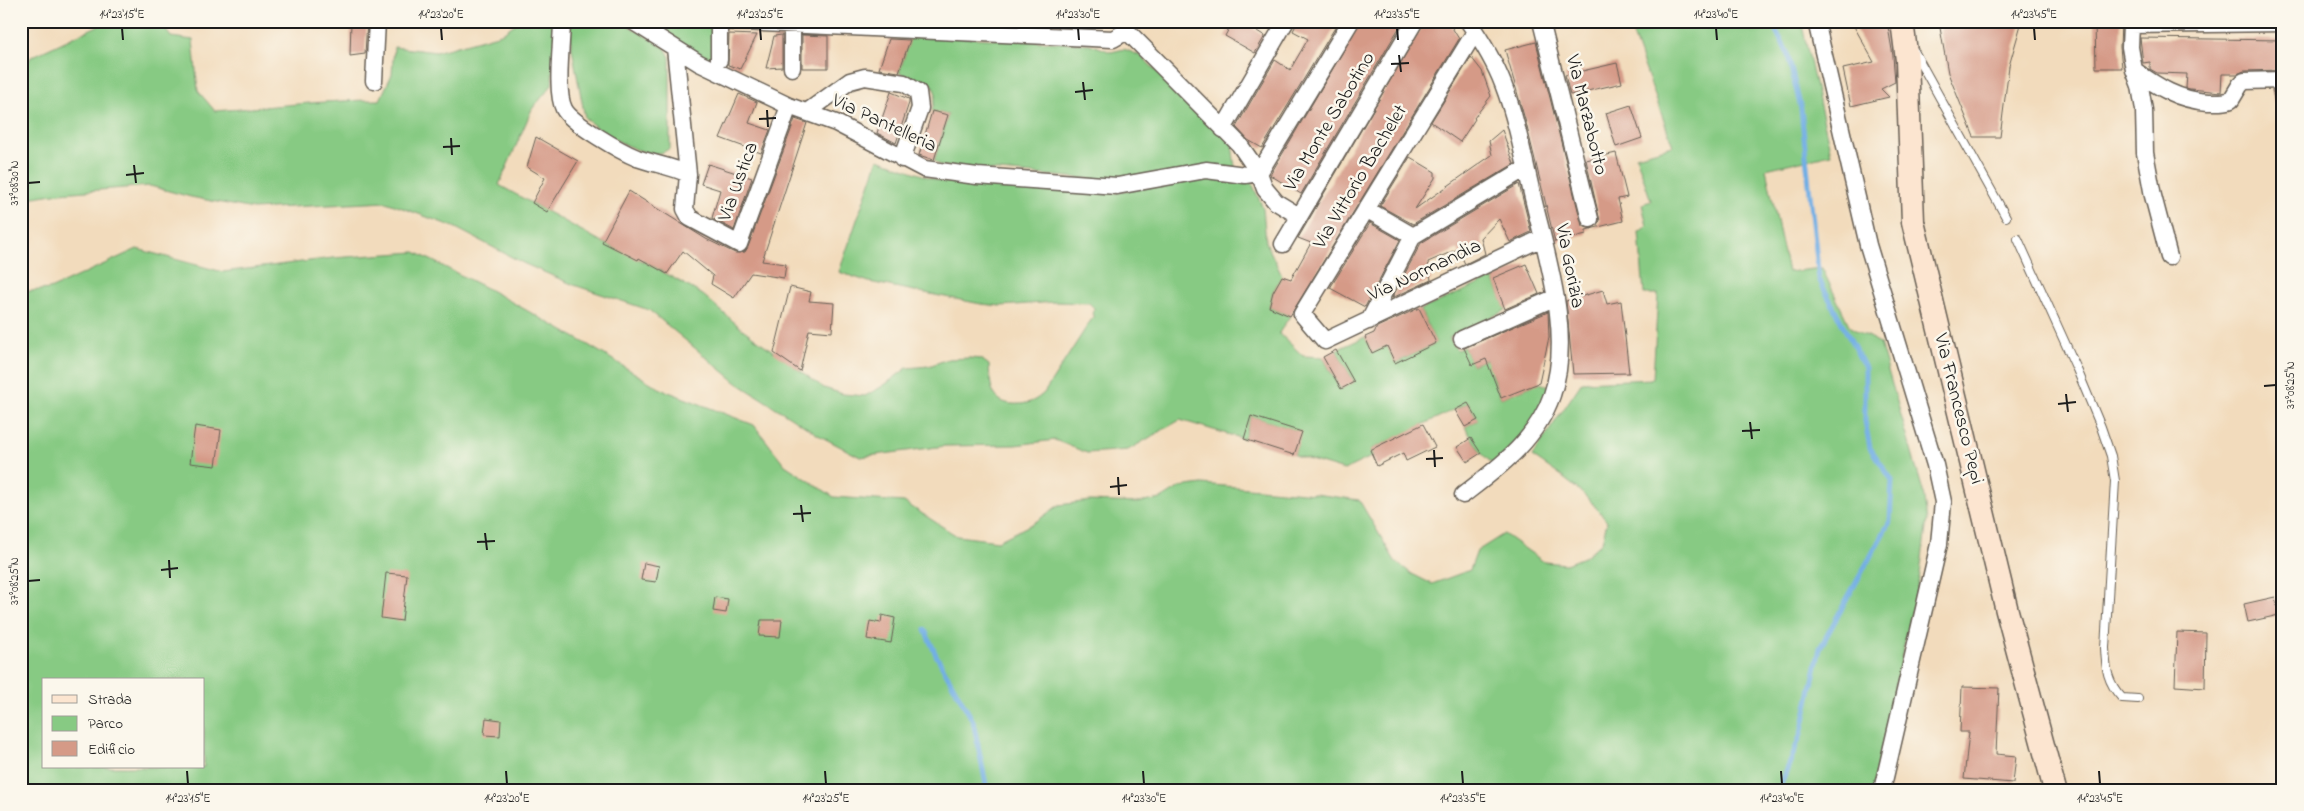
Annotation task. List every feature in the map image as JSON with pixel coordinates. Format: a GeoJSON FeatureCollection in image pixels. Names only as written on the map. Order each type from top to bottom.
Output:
{"type":"FeatureCollection","features":[{"type":"Feature","properties":{"kind":"main road","name":"Via Francesco Pepi"},"geometry":{"type":"LineString","coordinates":[[1903,26],[1907,60],[1914,222],[2005,601],[2054,790]]}},
{"type":"Feature","properties":{"kind":"street"},"geometry":{"type":"LineString","coordinates":[[374,81],[377,21]]}},
{"type":"Feature","properties":{"kind":"street"},"geometry":{"type":"LineString","coordinates":[[562,21],[560,85],[564,109],[579,125],[636,157],[675,168],[688,174]]}},
{"type":"Feature","properties":{"kind":"street"},"geometry":{"type":"LineString","coordinates":[[719,60],[719,21],[1113,39],[1127,26],[1239,144],[1259,173],[1265,189],[1276,202],[1300,216]]}},
{"type":"Feature","properties":{"kind":"street"},"geometry":{"type":"LineString","coordinates":[[1223,129],[1286,21]]}},
{"type":"Feature","properties":{"kind":"street"},"geometry":{"type":"LineString","coordinates":[[1259,173],[1351,21]]}},
{"type":"Feature","properties":{"kind":"street","name":"Via Monte Sabotino"},"geometry":{"type":"LineString","coordinates":[[1283,244],[1414,21]]}},
{"type":"Feature","properties":{"kind":"street","name":"Via Marzabotto"},"geometry":{"type":"LineString","coordinates":[[1541,21],[1590,219]]}},
{"type":"Feature","properties":{"kind":"street"},"geometry":{"type":"LineString","coordinates":[[1816,21],[1868,245],[1935,465],[1943,502],[1939,544],[1882,790]]}},
{"type":"Feature","properties":{"kind":"street","name":"Via Pantelleria"},"geometry":{"type":"LineString","coordinates":[[638,23],[699,63],[789,106],[836,123],[924,169],[977,176],[1117,186],[1206,170],[1245,175],[1259,173]]}},
{"type":"Feature","properties":{"kind":"street"},"geometry":{"type":"LineString","coordinates":[[2169,257],[2153,196],[2145,152],[2144,110],[2130,47],[2130,25],[2283,23]]}},
{"type":"Feature","properties":{"kind":"street"},"geometry":{"type":"LineString","coordinates":[[792,24],[792,68]]}},
{"type":"Feature","properties":{"kind":"street","name":"Via Gorizia"},"geometry":{"type":"LineString","coordinates":[[1463,495],[1520,449],[1540,423],[1552,395],[1558,365],[1560,336],[1542,238],[1526,168],[1503,84],[1471,26]]}},
{"type":"Feature","properties":{"kind":"street","name":"Via Vittorio Bachelet"},"geometry":{"type":"LineString","coordinates":[[1325,342],[1302,314],[1366,209],[1471,26]]}},
{"type":"Feature","properties":{"kind":"street"},"geometry":{"type":"LineString","coordinates":[[675,48],[688,174]]}},
{"type":"Feature","properties":{"kind":"street"},"geometry":{"type":"LineString","coordinates":[[2134,70],[2166,92],[2194,101],[2224,103],[2231,100],[2244,81],[2283,80]]}},
{"type":"Feature","properties":{"kind":"street"},"geometry":{"type":"LineString","coordinates":[[807,112],[850,81],[865,77],[904,83],[918,92],[920,108],[902,159]]}},
{"type":"Feature","properties":{"kind":"street","name":"Via Ustica"},"geometry":{"type":"LineString","coordinates":[[688,174],[685,209],[690,218],[739,244],[789,106]]}},
{"type":"Feature","properties":{"kind":"street"},"geometry":{"type":"LineString","coordinates":[[1369,321],[1413,236],[1526,168]]}},
{"type":"Feature","properties":{"kind":"street"},"geometry":{"type":"LineString","coordinates":[[1366,209],[1413,236]]}},
{"type":"Feature","properties":{"kind":"street","name":"Via Normandia"},"geometry":{"type":"LineString","coordinates":[[1325,342],[1542,238]]}},
{"type":"Feature","properties":{"kind":"street"},"geometry":{"type":"LineString","coordinates":[[1462,339],[1554,298]]}},
{"type":"Feature","properties":{"kind":"lane"},"geometry":{"type":"LineString","coordinates":[[1903,26],[2006,218]]}},
{"type":"Feature","properties":{"kind":"lane"},"geometry":{"type":"LineString","coordinates":[[2018,239],[2076,367],[2111,456],[2115,481],[2105,648],[2106,673],[2112,688],[2122,698],[2138,699]]}},
{"type":"Feature","properties":{"kind":"green space"},"geometry":{"type":"Polygon","coordinates":[[[108,21],[159,21],[171,37],[193,40],[198,91],[215,111],[318,102],[380,100],[392,74],[394,47],[436,52],[501,34],[519,21],[556,21],[552,85],[532,109],[499,185],[602,242],[651,265],[703,295],[741,328],[824,388],[843,394],[865,396],[883,386],[907,368],[929,366],[948,359],[970,358],[981,359],[989,365],[990,381],[994,394],[998,399],[1011,404],[1030,402],[1044,393],[1093,317],[1094,308],[1089,303],[1055,302],[1001,306],[981,304],[869,282],[839,272],[878,159],[942,182],[1116,193],[1209,177],[1251,181],[1263,208],[1266,242],[1282,276],[1273,292],[1269,307],[1290,316],[1279,333],[1303,356],[1323,357],[1340,389],[1354,382],[1336,350],[1365,337],[1372,352],[1387,346],[1396,363],[1436,343],[1420,310],[1493,278],[1506,310],[1449,338],[1457,350],[1464,347],[1472,365],[1545,335],[1491,373],[1501,398],[1539,383],[1549,386],[1534,424],[1494,465],[1481,453],[1465,427],[1478,420],[1468,403],[1370,450],[1373,456],[1344,470],[1294,455],[1301,432],[1251,416],[1244,439],[1180,420],[1128,450],[1087,453],[1055,440],[1015,445],[945,446],[860,457],[820,436],[737,383],[649,310],[574,285],[525,264],[454,227],[386,202],[253,209],[191,197],[150,186],[60,193],[21,199],[21,74],[31,57],[108,21]]]}},
{"type":"Feature","properties":{"kind":"green space"},"geometry":{"type":"Polygon","coordinates":[[[570,21],[621,21],[665,48],[670,57],[670,148],[660,153],[641,151],[609,136],[585,118],[570,38],[570,21]]]}},
{"type":"Feature","properties":{"kind":"green space"},"geometry":{"type":"Polygon","coordinates":[[[713,21],[713,52],[709,59],[655,28],[652,22],[713,21]]]}},
{"type":"Feature","properties":{"kind":"green space"},"geometry":{"type":"Polygon","coordinates":[[[1628,21],[1801,21],[1831,154],[1766,169],[1788,272],[1822,268],[1850,327],[1880,343],[1923,491],[1927,520],[1920,574],[1872,790],[21,790],[21,292],[50,289],[137,249],[223,272],[333,258],[415,252],[492,291],[585,343],[661,389],[754,425],[785,465],[834,497],[904,502],[957,536],[998,541],[1034,523],[1059,505],[1090,501],[1138,503],[1161,499],[1180,487],[1202,484],[1315,494],[1359,500],[1395,561],[1412,574],[1432,584],[1470,570],[1477,551],[1504,534],[1544,562],[1566,564],[1586,556],[1602,542],[1607,522],[1600,512],[1583,494],[1532,456],[1582,382],[1653,379],[1658,294],[1644,294],[1639,232],[1647,226],[1642,204],[1651,201],[1636,156],[1673,146],[1628,21]]]}},
{"type":"Feature","properties":{"kind":"green space"},"geometry":{"type":"Polygon","coordinates":[[[911,35],[1090,44],[1111,52],[1124,49],[1141,56],[1232,144],[1235,167],[1115,181],[941,166],[934,161],[948,115],[932,111],[936,94],[932,84],[899,73],[911,35]]]}},
{"type":"Feature","properties":{"kind":"building"},"geometry":{"type":"Polygon","coordinates":[[[351,21],[367,21],[365,54],[350,56],[351,21]]]}},
{"type":"Feature","properties":{"kind":"building"},"geometry":{"type":"Polygon","coordinates":[[[1233,21],[1241,21],[1265,36],[1255,53],[1225,36],[1233,21]]]}},
{"type":"Feature","properties":{"kind":"building"},"geometry":{"type":"Polygon","coordinates":[[[1298,21],[1339,21],[1262,148],[1248,140],[1236,127],[1275,60],[1290,70],[1308,39],[1293,31],[1298,21]]]}},
{"type":"Feature","properties":{"kind":"building"},"geometry":{"type":"Polygon","coordinates":[[[1361,21],[1403,21],[1301,194],[1270,175],[1361,21]]]}},
{"type":"Feature","properties":{"kind":"building"},"geometry":{"type":"Polygon","coordinates":[[[1425,21],[1448,21],[1459,39],[1290,316],[1269,307],[1273,292],[1282,276],[1291,279],[1311,243],[1298,238],[1425,21]]]}},
{"type":"Feature","properties":{"kind":"building"},"geometry":{"type":"Polygon","coordinates":[[[1851,21],[1887,21],[1895,82],[1881,89],[1889,97],[1851,106],[1843,69],[1874,62],[1851,21]]]}},
{"type":"Feature","properties":{"kind":"building"},"geometry":{"type":"Polygon","coordinates":[[[2022,21],[2009,66],[2000,137],[1974,137],[1948,73],[1939,22],[2022,21]]]}},
{"type":"Feature","properties":{"kind":"building"},"geometry":{"type":"Polygon","coordinates":[[[2095,21],[2121,21],[2120,47],[2122,68],[2096,68],[2095,21]]]}},
{"type":"Feature","properties":{"kind":"building"},"geometry":{"type":"Polygon","coordinates":[[[729,34],[757,35],[740,69],[728,65],[729,34]]]}},
{"type":"Feature","properties":{"kind":"building"},"geometry":{"type":"Polygon","coordinates":[[[782,35],[782,67],[766,68],[774,36],[782,35]]]}},
{"type":"Feature","properties":{"kind":"building"},"geometry":{"type":"Polygon","coordinates":[[[802,35],[828,36],[828,68],[802,68],[802,35]]]}},
{"type":"Feature","properties":{"kind":"building"},"geometry":{"type":"Polygon","coordinates":[[[2140,38],[2283,40],[2283,70],[2244,71],[2237,74],[2222,74],[2221,92],[2190,89],[2186,88],[2187,74],[2157,73],[2150,69],[2150,62],[2143,63],[2140,38]]]}},
{"type":"Feature","properties":{"kind":"building"},"geometry":{"type":"Polygon","coordinates":[[[889,39],[910,40],[899,72],[879,69],[889,39]]]}},
{"type":"Feature","properties":{"kind":"building"},"geometry":{"type":"Polygon","coordinates":[[[1536,42],[1582,226],[1591,229],[1586,230],[1586,234],[1555,242],[1526,123],[1505,50],[1536,42]]]}},
{"type":"Feature","properties":{"kind":"building"},"geometry":{"type":"Polygon","coordinates":[[[1471,57],[1482,71],[1491,96],[1474,118],[1460,142],[1431,122],[1471,57]]]}},
{"type":"Feature","properties":{"kind":"building"},"geometry":{"type":"Polygon","coordinates":[[[1617,63],[1622,83],[1570,95],[1565,75],[1617,63]]]}},
{"type":"Feature","properties":{"kind":"building"},"geometry":{"type":"Polygon","coordinates":[[[2272,90],[2283,90],[2283,111],[2277,112],[2272,90]]]}},
{"type":"Feature","properties":{"kind":"building"},"geometry":{"type":"Polygon","coordinates":[[[891,92],[909,99],[896,143],[877,133],[891,92]]]}},
{"type":"Feature","properties":{"kind":"building"},"geometry":{"type":"Polygon","coordinates":[[[739,94],[757,102],[749,123],[770,130],[761,153],[720,138],[739,94]]]}},
{"type":"Feature","properties":{"kind":"building"},"geometry":{"type":"Polygon","coordinates":[[[1631,105],[1642,138],[1616,147],[1606,113],[1631,105]]]}},
{"type":"Feature","properties":{"kind":"building"},"geometry":{"type":"Polygon","coordinates":[[[932,111],[948,115],[934,160],[919,155],[932,111]]]}},
{"type":"Feature","properties":{"kind":"building"},"geometry":{"type":"Polygon","coordinates":[[[795,119],[807,123],[762,261],[786,264],[784,278],[751,273],[734,298],[711,284],[713,276],[683,251],[667,274],[639,258],[638,260],[602,242],[629,191],[706,239],[735,253],[745,252],[795,119]]]}},
{"type":"Feature","properties":{"kind":"building"},"geometry":{"type":"Polygon","coordinates":[[[1502,130],[1514,164],[1413,224],[1380,206],[1410,157],[1435,172],[1435,178],[1415,209],[1492,155],[1489,141],[1502,130]]]}},
{"type":"Feature","properties":{"kind":"building"},"geometry":{"type":"Polygon","coordinates":[[[536,137],[578,161],[547,212],[532,203],[545,178],[527,167],[536,137]]]}},
{"type":"Feature","properties":{"kind":"building"},"geometry":{"type":"Polygon","coordinates":[[[1616,153],[1627,197],[1618,199],[1623,221],[1593,228],[1600,221],[1586,160],[1616,153]]]}},
{"type":"Feature","properties":{"kind":"building"},"geometry":{"type":"Polygon","coordinates":[[[708,164],[752,178],[734,230],[712,218],[720,190],[701,184],[708,164]]]}},
{"type":"Feature","properties":{"kind":"building"},"geometry":{"type":"Polygon","coordinates":[[[1519,184],[1531,232],[1510,242],[1499,219],[1481,238],[1485,254],[1465,264],[1458,249],[1428,262],[1431,280],[1392,298],[1421,243],[1519,184]]]}},
{"type":"Feature","properties":{"kind":"building"},"geometry":{"type":"Polygon","coordinates":[[[1370,223],[1400,240],[1365,307],[1330,288],[1370,223]]]}},
{"type":"Feature","properties":{"kind":"building"},"geometry":{"type":"Polygon","coordinates":[[[1526,264],[1539,294],[1505,309],[1493,278],[1526,264]]]}},
{"type":"Feature","properties":{"kind":"building"},"geometry":{"type":"Polygon","coordinates":[[[790,287],[811,292],[809,301],[834,303],[832,332],[809,330],[800,371],[774,353],[790,287]]]}},
{"type":"Feature","properties":{"kind":"building"},"geometry":{"type":"Polygon","coordinates":[[[1603,290],[1607,304],[1621,301],[1629,373],[1573,374],[1566,301],[1603,290]]]}},
{"type":"Feature","properties":{"kind":"building"},"geometry":{"type":"Polygon","coordinates":[[[1419,308],[1436,343],[1395,363],[1387,346],[1372,353],[1365,337],[1374,333],[1377,327],[1419,308]]]}},
{"type":"Feature","properties":{"kind":"building"},"geometry":{"type":"Polygon","coordinates":[[[1548,312],[1549,337],[1539,383],[1501,398],[1486,359],[1472,365],[1464,348],[1548,312]]]}},
{"type":"Feature","properties":{"kind":"building"},"geometry":{"type":"Polygon","coordinates":[[[1336,350],[1354,382],[1341,389],[1323,357],[1336,350]]]}},
{"type":"Feature","properties":{"kind":"building"},"geometry":{"type":"Polygon","coordinates":[[[1468,403],[1478,420],[1465,427],[1455,410],[1468,403]]]}},
{"type":"Feature","properties":{"kind":"building"},"geometry":{"type":"Polygon","coordinates":[[[1251,416],[1302,432],[1294,455],[1244,439],[1251,416]]]}},
{"type":"Feature","properties":{"kind":"building"},"geometry":{"type":"Polygon","coordinates":[[[1423,424],[1435,447],[1406,461],[1403,453],[1377,466],[1370,450],[1423,424]]]}},
{"type":"Feature","properties":{"kind":"building"},"geometry":{"type":"Polygon","coordinates":[[[195,426],[221,430],[216,466],[190,463],[195,426]]]}},
{"type":"Feature","properties":{"kind":"building"},"geometry":{"type":"Polygon","coordinates":[[[1471,438],[1481,453],[1467,462],[1457,447],[1471,438]]]}},
{"type":"Feature","properties":{"kind":"building"},"geometry":{"type":"Polygon","coordinates":[[[644,563],[659,566],[656,582],[641,580],[644,563]]]}},
{"type":"Feature","properties":{"kind":"building"},"geometry":{"type":"Polygon","coordinates":[[[386,573],[407,575],[402,621],[381,618],[386,573]]]}},
{"type":"Feature","properties":{"kind":"building"},"geometry":{"type":"Polygon","coordinates":[[[715,597],[728,599],[726,613],[713,611],[715,597]]]}},
{"type":"Feature","properties":{"kind":"building"},"geometry":{"type":"Polygon","coordinates":[[[2275,597],[2279,615],[2248,622],[2244,604],[2275,597]]]}},
{"type":"Feature","properties":{"kind":"building"},"geometry":{"type":"Polygon","coordinates":[[[882,615],[895,618],[891,643],[867,639],[870,621],[881,623],[882,615]]]}},
{"type":"Feature","properties":{"kind":"building"},"geometry":{"type":"Polygon","coordinates":[[[761,620],[782,620],[780,637],[759,636],[761,620]]]}},
{"type":"Feature","properties":{"kind":"building"},"geometry":{"type":"Polygon","coordinates":[[[2177,632],[2206,633],[2205,688],[2175,686],[2177,632]]]}},
{"type":"Feature","properties":{"kind":"building"},"geometry":{"type":"Polygon","coordinates":[[[1962,687],[1999,688],[1996,754],[2016,756],[2013,783],[1964,779],[1969,732],[1960,732],[1962,687]]]}},
{"type":"Feature","properties":{"kind":"building"},"geometry":{"type":"Polygon","coordinates":[[[486,718],[501,720],[500,736],[484,735],[486,718]]]}},
{"type":"Feature","properties":{"kind":"waterway"},"geometry":{"type":"LineString","coordinates":[[1771,21],[1787,52],[1801,109],[1819,279],[1865,368],[1865,421],[1870,448],[1892,480],[1890,521],[1820,648],[1801,734],[1779,790]]}},
{"type":"Feature","properties":{"kind":"waterway"},"geometry":{"type":"LineString","coordinates":[[925,630],[936,655],[973,721],[986,784],[985,790]]}}]}
